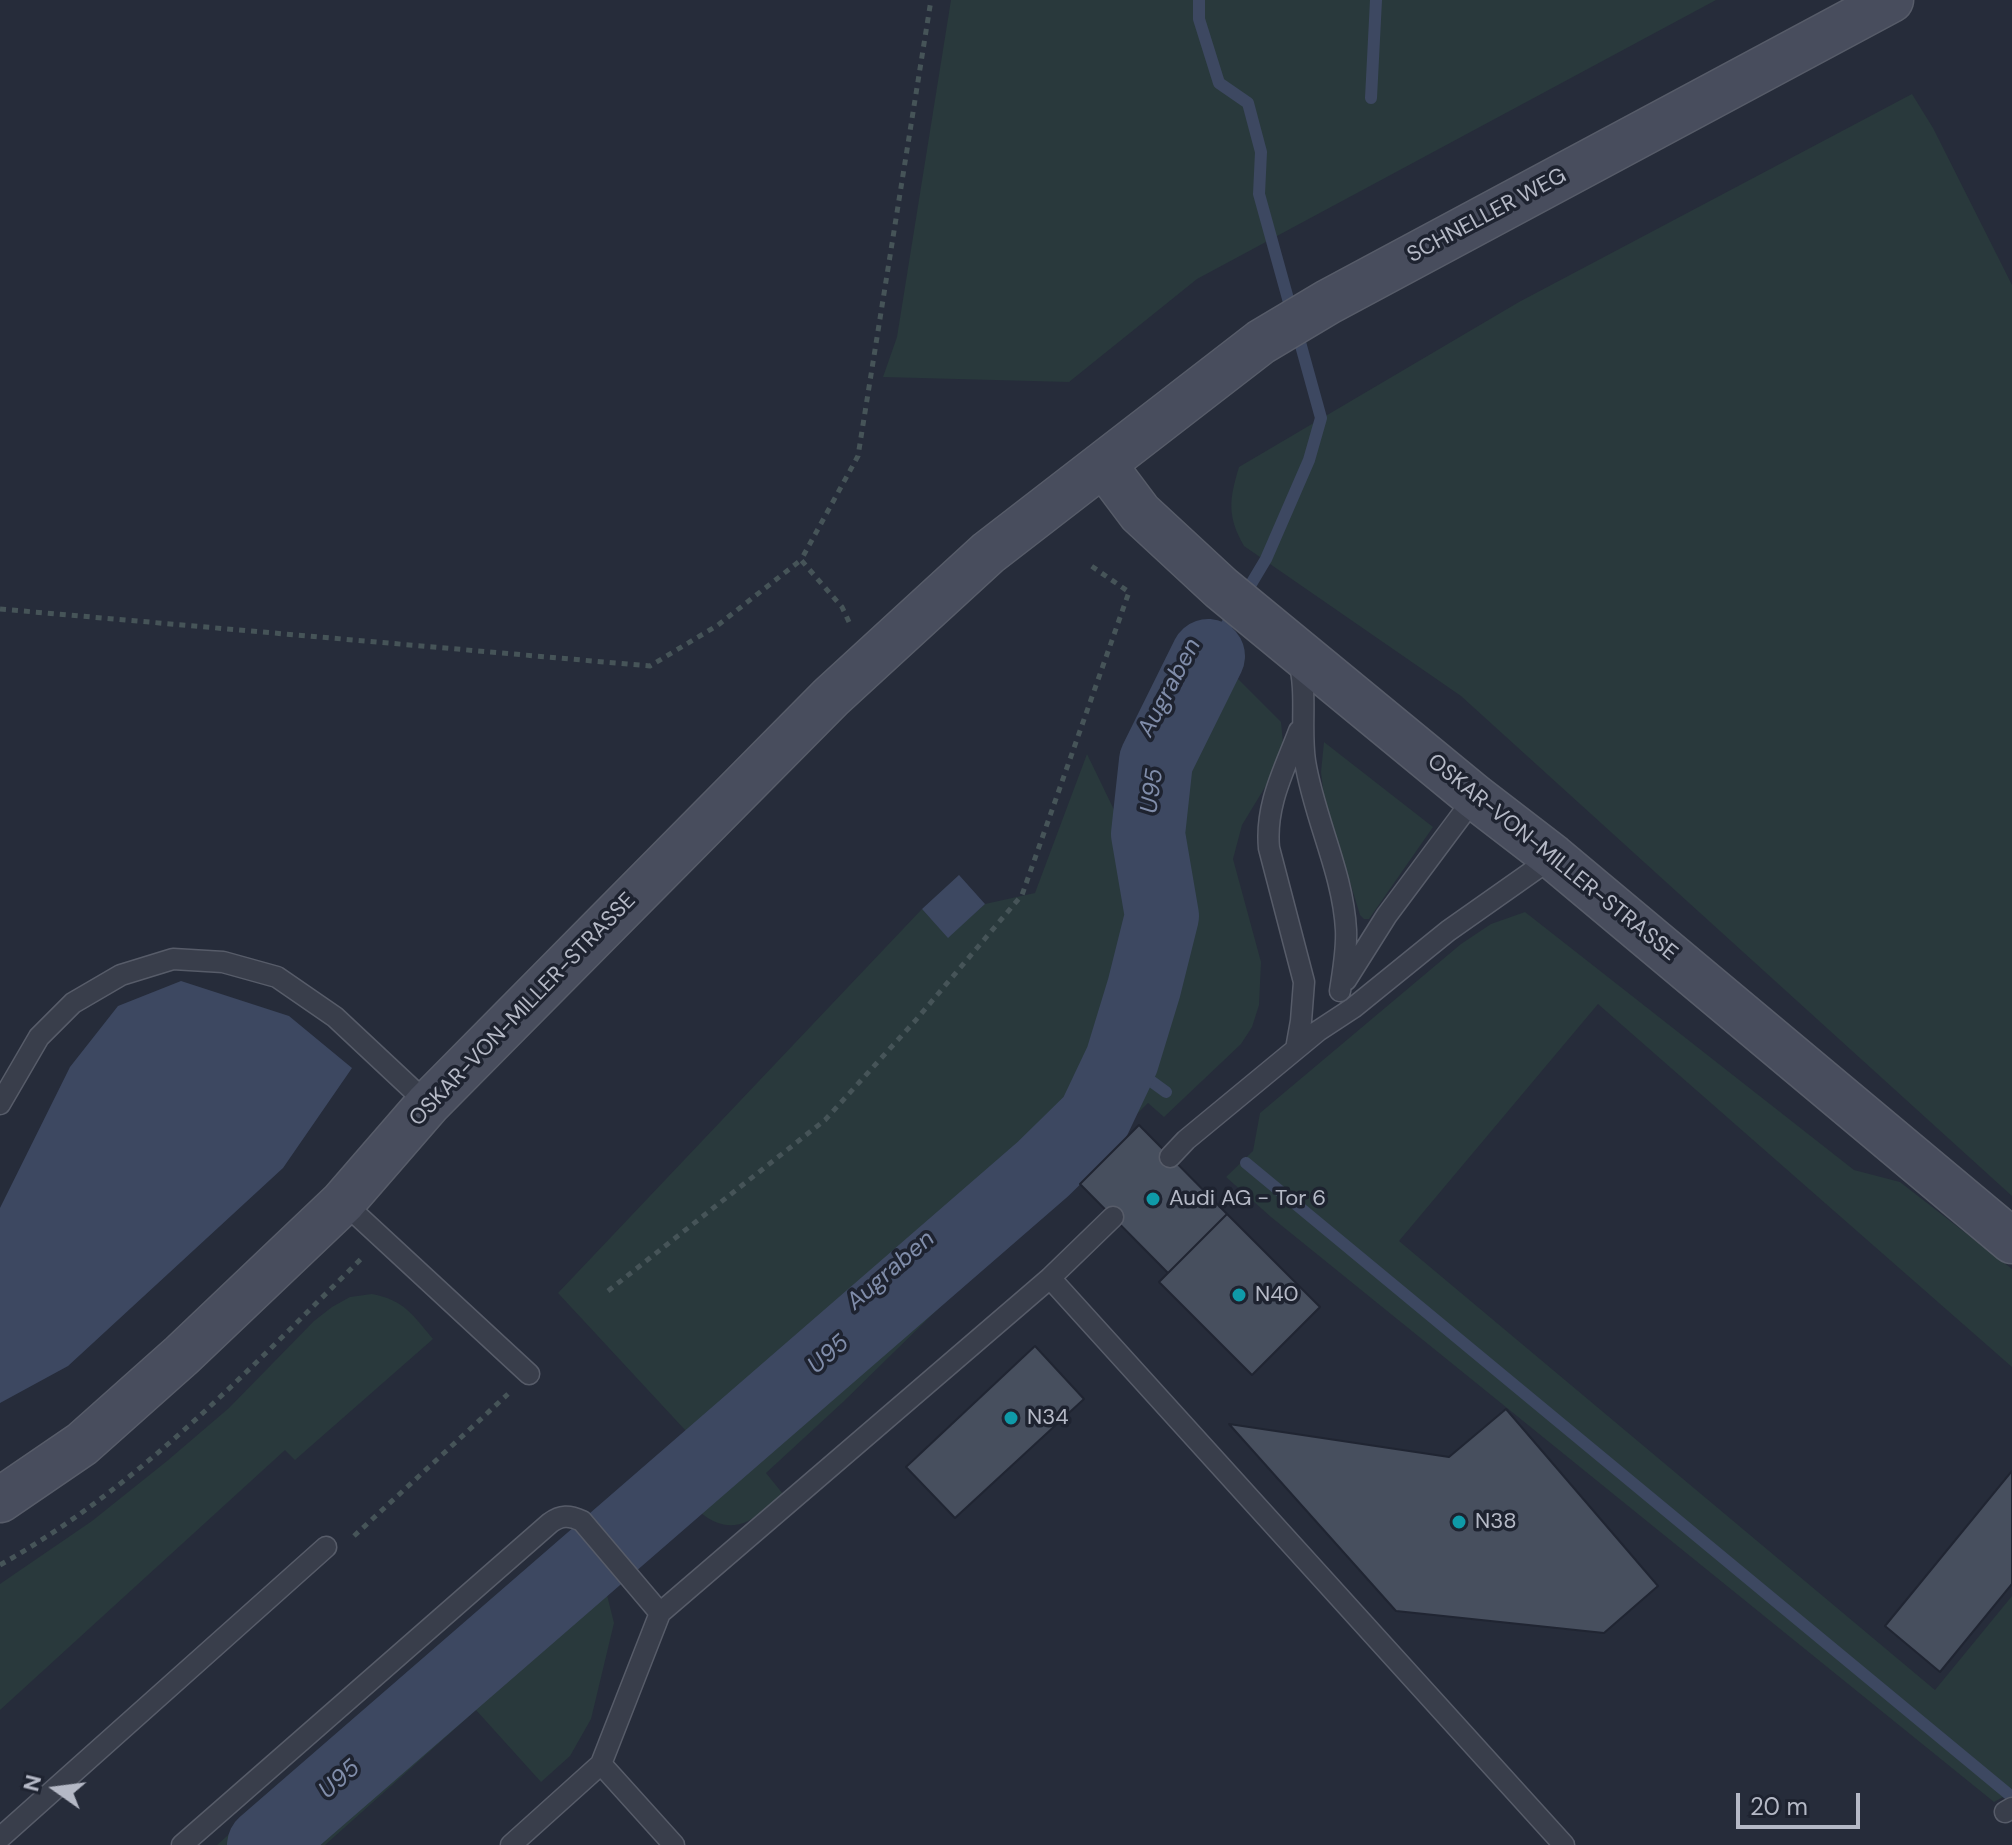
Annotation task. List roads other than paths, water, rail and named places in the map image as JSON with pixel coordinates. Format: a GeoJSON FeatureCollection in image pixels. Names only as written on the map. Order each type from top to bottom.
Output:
{"type":"FeatureCollection","features":[{"type":"Feature","properties":{"kind":"main road","name":"SCHNELLER WEG"},"geometry":{"type":"LineString","coordinates":[[1041,513],[1261,342],[1328,302],[1891,0]]}},
{"type":"Feature","properties":{"kind":"main road","name":"OSKAR-VON-MILLER-STRASSE"},"geometry":{"type":"LineString","coordinates":[[1104,465],[1140,513],[1221,588],[1475,797],[1553,857],[2012,1241]]}},
{"type":"Feature","properties":{"kind":"main road","name":"OSKAR-VON-MILLER-STRASSE"},"geometry":{"type":"LineString","coordinates":[[0,1500],[82,1444],[182,1355],[343,1202],[428,1104],[831,697],[988,553],[1041,513]]}},
{"type":"Feature","properties":{"kind":"lane"},"geometry":{"type":"LineString","coordinates":[[1296,649],[1305,694],[1306,766],[1342,898],[1346,931],[1340,991]]}},
{"type":"Feature","properties":{"kind":"lane"},"geometry":{"type":"LineString","coordinates":[[1296,1049],[1304,982],[1267,830],[1274,789],[1303,722]]}},
{"type":"Feature","properties":{"kind":"lane"},"geometry":{"type":"LineString","coordinates":[[1318,1031],[1387,915],[1475,797]]}},
{"type":"Feature","properties":{"kind":"lane"},"geometry":{"type":"LineString","coordinates":[[1170,1157],[1186,1140],[1318,1031],[1353,1008],[1509,886],[1553,857]]}},
{"type":"Feature","properties":{"kind":"lane"},"geometry":{"type":"LineString","coordinates":[[0,1104],[39,1037],[73,1003],[121,975],[173,959],[223,962],[277,977],[335,1017],[428,1104]]}},
{"type":"Feature","properties":{"kind":"lane"},"geometry":{"type":"LineString","coordinates":[[343,1202],[529,1374]]}},
{"type":"Feature","properties":{"kind":"lane"},"geometry":{"type":"LineString","coordinates":[[511,1845],[601,1764],[660,1613],[1050,1278],[1113,1217]]}},
{"type":"Feature","properties":{"kind":"lane"},"geometry":{"type":"LineString","coordinates":[[1050,1278],[1564,1845]]}},
{"type":"Feature","properties":{"kind":"lane"},"geometry":{"type":"LineString","coordinates":[[182,1845],[559,1516],[572,1516],[582,1521],[660,1613]]}},
{"type":"Feature","properties":{"kind":"lane"},"geometry":{"type":"LineString","coordinates":[[0,1838],[326,1547]]}},
{"type":"Feature","properties":{"kind":"lane"},"geometry":{"type":"LineString","coordinates":[[601,1764],[674,1845]]}},
{"type":"Feature","properties":{"kind":"water"},"geometry":{"type":"Polygon","coordinates":[[[959,875],[985,904],[948,938],[922,909],[959,875]]]}},
{"type":"Feature","properties":{"kind":"water"},"geometry":{"type":"Polygon","coordinates":[[[181,981],[289,1016],[352,1068],[283,1168],[68,1366],[0,1403],[0,1208],[70,1067],[118,1006],[181,981]]]}},
{"type":"Feature","properties":{"kind":"waterway","name":"Augraben"},"geometry":{"type":"LineString","coordinates":[[676,1484],[1043,1169],[1094,1119],[1122,1060],[1162,916],[1148,834],[1156,761],[1208,656],[1266,559],[1309,460],[1321,418],[1259,194],[1261,152],[1248,103],[1219,83],[1199,19],[1199,0]]}},
{"type":"Feature","properties":{"kind":"waterway","name":"Augraben"},"geometry":{"type":"LineString","coordinates":[[1371,98],[1376,0]]}},
{"type":"Feature","properties":{"kind":"waterway","name":"Augraben"},"geometry":{"type":"LineString","coordinates":[[264,1845],[1043,1169],[1094,1119],[1122,1060],[1162,916],[1148,834],[1156,761],[1208,656]]}},
{"type":"Feature","properties":{"kind":"waterway"},"geometry":{"type":"LineString","coordinates":[[1122,1060],[1166,1092]]}},
{"type":"Feature","properties":{"kind":"waterway"},"geometry":{"type":"LineString","coordinates":[[1246,1163],[2012,1797]]}},
{"type":"Feature","properties":{"kind":"waterway","name":"Augraben"},"geometry":{"type":"LineString","coordinates":[[263,1845],[583,1565]]}},
{"type":"Feature","properties":{"kind":"place","name":"Audi AG - Tor 6"},"geometry":{"type":"Point","coordinates":[1153,1199]}},
{"type":"Feature","properties":{"kind":"place","name":"N40"},"geometry":{"type":"Point","coordinates":[1239,1295]}},
{"type":"Feature","properties":{"kind":"place","name":"N34"},"geometry":{"type":"Point","coordinates":[1011,1418]}},
{"type":"Feature","properties":{"kind":"place","name":"N38"},"geometry":{"type":"Point","coordinates":[1459,1522]}},
{"type":"Feature","properties":{"kind":"water label","name":"U95"},"geometry":{"type":"Point","coordinates":[1153,791]}},
{"type":"Feature","properties":{"kind":"water label","name":"U95"},"geometry":{"type":"Point","coordinates":[829,1355]}},
{"type":"Feature","properties":{"kind":"water label","name":"U95"},"geometry":{"type":"Point","coordinates":[340,1780]}}]}
